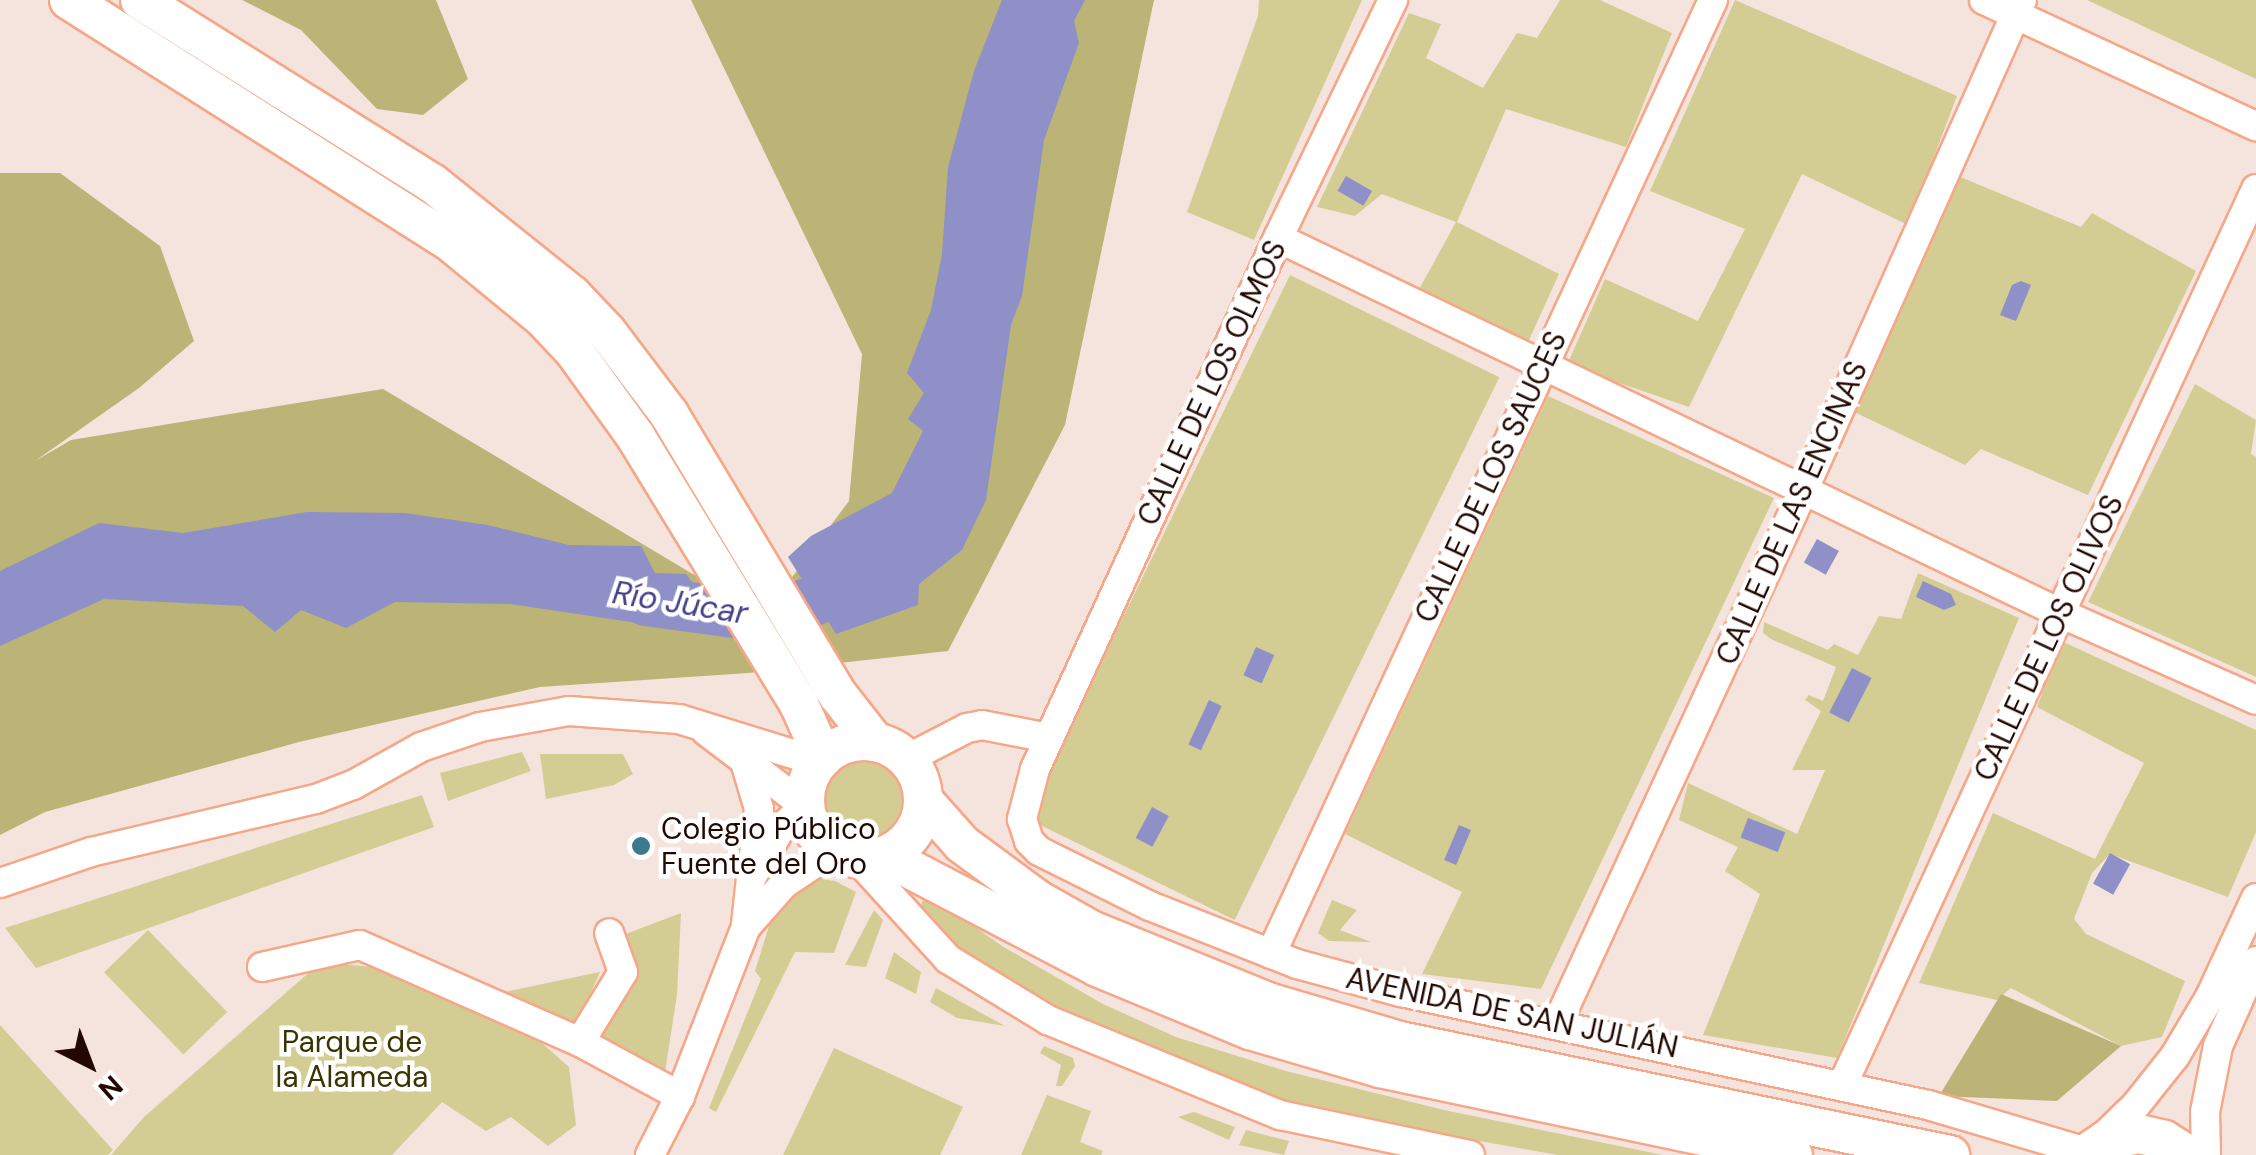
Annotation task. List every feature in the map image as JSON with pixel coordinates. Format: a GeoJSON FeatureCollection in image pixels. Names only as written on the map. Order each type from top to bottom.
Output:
{"type":"FeatureCollection","features":[{"type":"Feature","properties":{"kind":"main road"},"geometry":{"type":"LineString","coordinates":[[69,0],[362,185],[494,274],[574,351],[636,437],[790,690],[821,760]]}},
{"type":"Feature","properties":{"kind":"main road"},"geometry":{"type":"LineString","coordinates":[[140,0],[481,218],[572,295],[607,332],[668,414],[825,671],[921,782],[924,801],[916,830],[861,857]]}},
{"type":"Feature","properties":{"kind":"main road"},"geometry":{"type":"LineString","coordinates":[[891,750],[852,742],[821,760],[808,782],[805,806],[816,836],[1097,967],[1250,1030],[1380,1068],[1793,1155]]}},
{"type":"Feature","properties":{"kind":"main road","name":"AVENIDA DE SAN JULIÁN"},"geometry":{"type":"LineString","coordinates":[[924,801],[962,844],[1038,900],[1091,930],[1268,1002],[1400,1041],[1950,1155]]}},
{"type":"Feature","properties":{"kind":"main road"},"geometry":{"type":"LineString","coordinates":[[2087,1152],[2114,1138],[2139,1134],[2164,1140],[2188,1155]]}},
{"type":"Feature","properties":{"kind":"street","name":"CALLE DE LOS OLMOS"},"geometry":{"type":"LineString","coordinates":[[1035,769],[1278,238],[1392,0]]}},
{"type":"Feature","properties":{"kind":"street","name":"CALLE DE LOS SAUCES"},"geometry":{"type":"LineString","coordinates":[[1271,954],[1713,0]]}},
{"type":"Feature","properties":{"kind":"street"},"geometry":{"type":"LineString","coordinates":[[1984,0],[2018,8],[2256,126]]}},
{"type":"Feature","properties":{"kind":"street","name":"CALLE DE LAS ENCINAS"},"geometry":{"type":"LineString","coordinates":[[1557,1024],[1804,489],[2018,8]]}},
{"type":"Feature","properties":{"kind":"street","name":"CALLE DE LOS OLIVOS"},"geometry":{"type":"LineString","coordinates":[[1842,1086],[2256,190]]}},
{"type":"Feature","properties":{"kind":"street"},"geometry":{"type":"LineString","coordinates":[[1278,238],[2060,613],[2256,700]]}},
{"type":"Feature","properties":{"kind":"street"},"geometry":{"type":"LineString","coordinates":[[0,884],[107,848],[316,799],[353,785],[422,747],[498,723],[569,711],[614,712],[697,723],[821,760]]}},
{"type":"Feature","properties":{"kind":"street"},"geometry":{"type":"LineString","coordinates":[[697,723],[745,764],[805,806],[781,828],[752,878]]}},
{"type":"Feature","properties":{"kind":"street"},"geometry":{"type":"LineString","coordinates":[[891,750],[982,725],[1049,738]]}},
{"type":"Feature","properties":{"kind":"street"},"geometry":{"type":"LineString","coordinates":[[650,1155],[680,1096],[746,927],[758,810],[756,789],[745,764]]}},
{"type":"Feature","properties":{"kind":"street","name":"AVENIDA DE SAN JULIÁN"},"geometry":{"type":"LineString","coordinates":[[1035,769],[1022,820],[1024,831],[1039,851],[1150,906],[1271,954],[1401,992],[1997,1122],[2087,1152]]}},
{"type":"Feature","properties":{"kind":"street"},"geometry":{"type":"LineString","coordinates":[[746,927],[784,884],[815,863],[861,857],[948,959],[1048,1020],[1280,1114],[1470,1155]]}},
{"type":"Feature","properties":{"kind":"street"},"geometry":{"type":"LineString","coordinates":[[2087,1152],[2136,1106],[2175,1056],[2210,997],[2256,898]]}},
{"type":"Feature","properties":{"kind":"street"},"geometry":{"type":"LineString","coordinates":[[580,1042],[623,972],[608,932]]}},
{"type":"Feature","properties":{"kind":"street"},"geometry":{"type":"LineString","coordinates":[[262,967],[360,944],[580,1042],[680,1096]]}},
{"type":"Feature","properties":{"kind":"street"},"geometry":{"type":"LineString","coordinates":[[2206,1155],[2205,1112],[2218,1046],[2256,961]]}},
{"type":"Feature","properties":{"kind":"green space"},"geometry":{"type":"Polygon","coordinates":[[[1259,0],[1362,0],[1254,240],[1187,212],[1258,16],[1259,0]]]}},
{"type":"Feature","properties":{"kind":"green space"},"geometry":{"type":"Polygon","coordinates":[[[1560,0],[1600,0],[1672,33],[1626,147],[1506,109],[1457,222],[1559,274],[1529,340],[1417,293],[1456,222],[1382,194],[1355,216],[1317,207],[1409,13],[1441,24],[1426,58],[1483,88],[1517,33],[1537,38],[1560,0]]]}},
{"type":"Feature","properties":{"kind":"green space"},"geometry":{"type":"Polygon","coordinates":[[[1735,0],[1957,96],[1908,225],[1802,174],[1689,407],[1567,365],[1605,279],[1698,321],[1745,229],[1650,191],[1735,0]]]}},
{"type":"Feature","properties":{"kind":"green space"},"geometry":{"type":"Polygon","coordinates":[[[2087,0],[2256,0],[2256,79],[2087,0]]]}},
{"type":"Feature","properties":{"kind":"green space"},"geometry":{"type":"Polygon","coordinates":[[[1958,176],[2081,227],[2092,213],[2196,271],[2088,495],[1981,449],[1965,465],[1850,410],[1958,176]]]}},
{"type":"Feature","properties":{"kind":"green space"},"geometry":{"type":"Polygon","coordinates":[[[1290,275],[1499,377],[1235,920],[1025,818],[1290,275]]]}},
{"type":"Feature","properties":{"kind":"green space"},"geometry":{"type":"Polygon","coordinates":[[[2195,384],[2256,420],[2251,454],[2256,457],[2256,677],[2088,602],[2195,384]]]}},
{"type":"Feature","properties":{"kind":"green space"},"geometry":{"type":"Polygon","coordinates":[[[1548,396],[1774,498],[1541,989],[1422,974],[1462,892],[1345,834],[1548,396]]]}},
{"type":"Feature","properties":{"kind":"green space"},"geometry":{"type":"Polygon","coordinates":[[[1918,573],[2019,618],[1837,1058],[1703,1035],[1760,894],[1725,871],[1738,847],[1679,820],[1688,783],[1797,834],[1825,770],[1792,770],[1821,711],[1805,700],[1809,695],[1823,701],[1836,667],[1771,639],[1763,633],[1764,622],[1828,650],[1834,644],[1858,655],[1879,616],[1901,619],[1918,573]]]}},
{"type":"Feature","properties":{"kind":"green space"},"geometry":{"type":"Polygon","coordinates":[[[2061,641],[2256,730],[2256,832],[2228,897],[2110,854],[2092,873],[2074,919],[2086,934],[2185,981],[2162,1037],[2121,1046],[2011,988],[1997,1000],[1919,983],[1993,813],[2095,859],[2144,763],[2037,707],[2061,641]]]}},
{"type":"Feature","properties":{"kind":"green space"},"geometry":{"type":"Polygon","coordinates":[[[522,752],[531,771],[448,801],[440,773],[522,752]]]}},
{"type":"Feature","properties":{"kind":"green space"},"geometry":{"type":"Polygon","coordinates":[[[540,754],[623,754],[633,774],[614,785],[546,799],[540,754]]]}},
{"type":"Feature","properties":{"kind":"green space"},"geometry":{"type":"Polygon","coordinates":[[[861,757],[877,760],[890,769],[899,782],[899,814],[890,827],[877,836],[861,839],[845,836],[832,827],[823,814],[820,798],[823,782],[832,769],[845,760],[861,757]]]}},
{"type":"Feature","properties":{"kind":"green space"},"geometry":{"type":"Polygon","coordinates":[[[422,795],[434,827],[36,968],[5,928],[422,795]]]}},
{"type":"Feature","properties":{"kind":"green space"},"geometry":{"type":"Polygon","coordinates":[[[814,878],[835,881],[856,892],[834,953],[795,952],[716,1112],[709,1108],[761,979],[755,971],[769,926],[785,898],[814,878]]]}},
{"type":"Feature","properties":{"kind":"green space"},"geometry":{"type":"Polygon","coordinates":[[[925,892],[1002,946],[1103,1004],[1176,1037],[1286,1071],[1444,1110],[1663,1155],[1558,1155],[1280,1106],[1068,1014],[949,947],[921,906],[925,892]]]}},
{"type":"Feature","properties":{"kind":"green space"},"geometry":{"type":"Polygon","coordinates":[[[1332,900],[1357,910],[1340,930],[1371,942],[1329,941],[1318,933],[1332,900]]]}},
{"type":"Feature","properties":{"kind":"green space"},"geometry":{"type":"Polygon","coordinates":[[[874,910],[883,920],[866,967],[845,965],[874,910]]]}},
{"type":"Feature","properties":{"kind":"green space"},"geometry":{"type":"Polygon","coordinates":[[[681,913],[677,995],[664,1078],[596,1045],[630,976],[623,935],[681,913]]]}},
{"type":"Feature","properties":{"kind":"green space"},"geometry":{"type":"Polygon","coordinates":[[[148,930],[227,1012],[183,1054],[104,972],[148,930]]]}},
{"type":"Feature","properties":{"kind":"green space"},"geometry":{"type":"Polygon","coordinates":[[[894,952],[921,972],[916,994],[885,978],[894,952]]]}},
{"type":"Feature","properties":{"kind":"green space","name":"Parque de la Alameda"},"geometry":{"type":"Polygon","coordinates":[[[321,962],[393,969],[509,1014],[569,1067],[576,1125],[548,1146],[511,1117],[486,1131],[442,1102],[392,1155],[111,1155],[144,1117],[321,962]]]}},
{"type":"Feature","properties":{"kind":"green space"},"geometry":{"type":"Polygon","coordinates":[[[600,972],[574,1031],[505,992],[600,972]]]}},
{"type":"Feature","properties":{"kind":"green space"},"geometry":{"type":"Polygon","coordinates":[[[936,988],[1005,1026],[957,1018],[930,1002],[936,988]]]}},
{"type":"Feature","properties":{"kind":"green space"},"geometry":{"type":"Polygon","coordinates":[[[0,1025],[113,1150],[108,1155],[0,1155],[0,1025]]]}},
{"type":"Feature","properties":{"kind":"green space"},"geometry":{"type":"Polygon","coordinates":[[[1044,1046],[1073,1058],[1075,1066],[1062,1086],[1056,1086],[1061,1065],[1040,1053],[1044,1046]]]}},
{"type":"Feature","properties":{"kind":"green space"},"geometry":{"type":"Polygon","coordinates":[[[834,1048],[963,1107],[940,1155],[783,1155],[834,1048]]]}},
{"type":"Feature","properties":{"kind":"green space"},"geometry":{"type":"Polygon","coordinates":[[[1047,1095],[1091,1111],[1080,1142],[1103,1151],[1101,1155],[1021,1155],[1047,1095]]]}},
{"type":"Feature","properties":{"kind":"green space"},"geometry":{"type":"Polygon","coordinates":[[[1194,1112],[1235,1127],[1229,1140],[1178,1117],[1194,1112]]]}},
{"type":"Feature","properties":{"kind":"green space"},"geometry":{"type":"Polygon","coordinates":[[[1246,1130],[1289,1141],[1284,1155],[1239,1145],[1246,1130]]]}},
{"type":"Feature","properties":{"kind":"shaded area"},"geometry":{"type":"Polygon","coordinates":[[[242,0],[436,0],[468,79],[423,115],[377,109],[301,30],[242,0]]]}},
{"type":"Feature","properties":{"kind":"shaded area"},"geometry":{"type":"Polygon","coordinates":[[[691,0],[1154,0],[1065,425],[948,651],[748,673],[540,687],[299,742],[45,812],[0,835],[0,173],[60,173],[160,246],[194,341],[139,388],[35,461],[71,440],[383,389],[763,616],[849,501],[862,354],[691,0]]]}},
{"type":"Feature","properties":{"kind":"shaded area"},"geometry":{"type":"Polygon","coordinates":[[[2001,994],[2121,1046],[2057,1101],[1939,1096],[2001,994]]]}},
{"type":"Feature","properties":{"kind":"water"},"geometry":{"type":"Polygon","coordinates":[[[1002,0],[1085,0],[1074,21],[1079,43],[1044,140],[1022,296],[1011,325],[986,500],[962,550],[919,584],[918,605],[836,634],[788,557],[811,536],[892,493],[923,431],[908,419],[924,393],[907,373],[931,310],[942,254],[948,167],[974,71],[1002,0]]]}},
{"type":"Feature","properties":{"kind":"water"},"geometry":{"type":"Polygon","coordinates":[[[1346,176],[1372,191],[1363,206],[1338,191],[1346,176]]]}},
{"type":"Feature","properties":{"kind":"water"},"geometry":{"type":"Polygon","coordinates":[[[2021,281],[2031,285],[2016,321],[2000,315],[2012,285],[2021,281]]]}},
{"type":"Feature","properties":{"kind":"water"},"geometry":{"type":"Polygon","coordinates":[[[307,512],[405,513],[488,525],[569,545],[641,546],[655,573],[686,574],[732,637],[510,604],[395,602],[346,628],[301,610],[275,632],[243,606],[104,599],[0,646],[0,571],[99,523],[183,533],[307,512]]]}},
{"type":"Feature","properties":{"kind":"water"},"geometry":{"type":"Polygon","coordinates":[[[1817,539],[1839,551],[1826,575],[1804,563],[1817,539]]]}},
{"type":"Feature","properties":{"kind":"water"},"geometry":{"type":"Polygon","coordinates":[[[1923,581],[1951,594],[1956,605],[1944,610],[1916,597],[1923,581]]]}},
{"type":"Feature","properties":{"kind":"water"},"geometry":{"type":"Polygon","coordinates":[[[1256,647],[1274,655],[1262,683],[1243,675],[1256,647]]]}},
{"type":"Feature","properties":{"kind":"water"},"geometry":{"type":"Polygon","coordinates":[[[1852,668],[1872,678],[1849,723],[1829,713],[1852,668]]]}},
{"type":"Feature","properties":{"kind":"water"},"geometry":{"type":"Polygon","coordinates":[[[1209,700],[1222,706],[1201,750],[1188,744],[1209,700]]]}},
{"type":"Feature","properties":{"kind":"water"},"geometry":{"type":"Polygon","coordinates":[[[1152,807],[1169,816],[1152,847],[1136,838],[1152,807]]]}},
{"type":"Feature","properties":{"kind":"water"},"geometry":{"type":"Polygon","coordinates":[[[1748,818],[1785,832],[1778,852],[1740,838],[1748,818]]]}},
{"type":"Feature","properties":{"kind":"water"},"geometry":{"type":"Polygon","coordinates":[[[1459,825],[1471,830],[1456,865],[1444,860],[1459,825]]]}},
{"type":"Feature","properties":{"kind":"water"},"geometry":{"type":"Polygon","coordinates":[[[2110,853],[2130,864],[2113,895],[2093,884],[2110,853]]]}},
{"type":"Feature","properties":{"kind":"waterway","name":"Río Júcar"},"geometry":{"type":"LineString","coordinates":[[646,601],[763,617],[814,601],[876,573]]}},
{"type":"Feature","properties":{"kind":"place","name":"Colegio Público Fuente del Oro"},"geometry":{"type":"Point","coordinates":[641,846]}}]}
